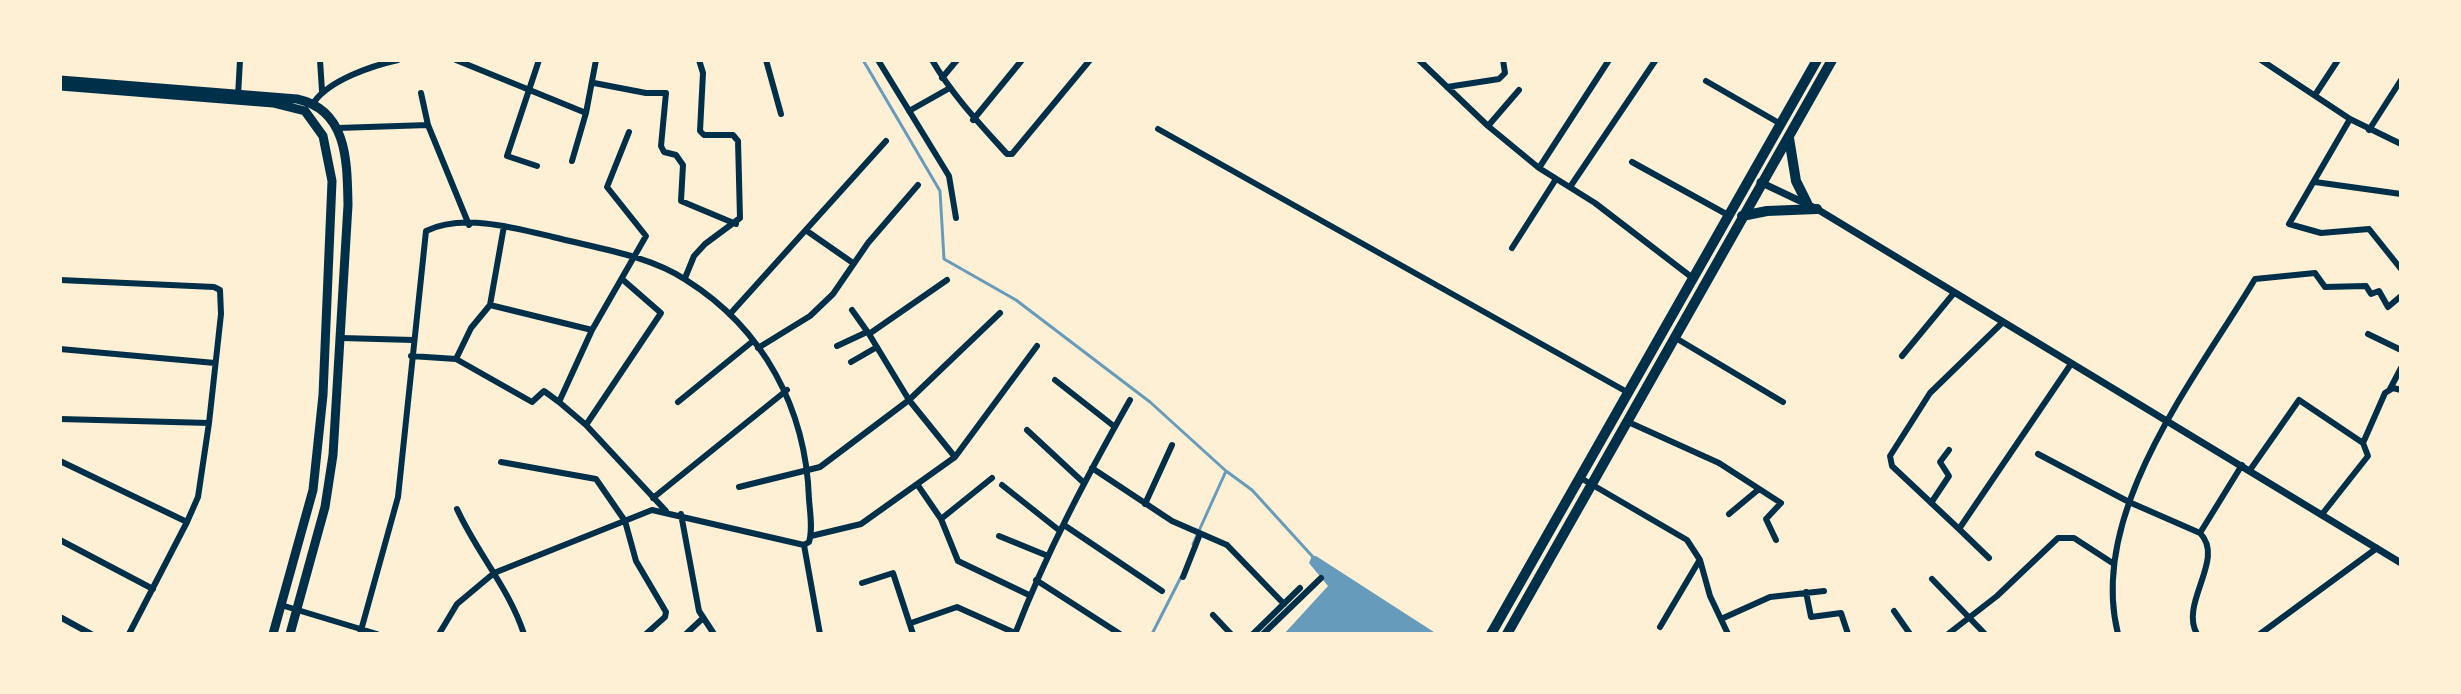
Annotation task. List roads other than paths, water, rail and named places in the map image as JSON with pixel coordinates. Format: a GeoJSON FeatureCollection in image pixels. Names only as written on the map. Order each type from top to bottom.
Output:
{"type":"FeatureCollection","features":[{"type":"Feature","properties":{"kind":"highway"},"geometry":{"type":"LineString","coordinates":[[1491,634],[1748,176],[1817,60]]}},
{"type":"Feature","properties":{"kind":"highway"},"geometry":{"type":"LineString","coordinates":[[1507,634],[1832,60]]}},
{"type":"Feature","properties":{"kind":"highway"},"geometry":{"type":"LineString","coordinates":[[1742,216],[1812,206],[1796,181],[1789,138]]}},
{"type":"Feature","properties":{"kind":"main road"},"geometry":{"type":"LineString","coordinates":[[60,80],[314,102],[326,111],[338,128],[347,173],[348,205],[342,338],[325,507],[290,634]]}},
{"type":"Feature","properties":{"kind":"main road"},"geometry":{"type":"LineString","coordinates":[[60,86],[238,96],[305,111],[323,136],[332,181],[323,395],[313,490],[273,634]]}},
{"type":"Feature","properties":{"kind":"main road"},"geometry":{"type":"LineString","coordinates":[[305,111],[314,102]]}},
{"type":"Feature","properties":{"kind":"street"},"geometry":{"type":"LineString","coordinates":[[238,96],[240,60]]}},
{"type":"Feature","properties":{"kind":"street"},"geometry":{"type":"LineString","coordinates":[[320,60],[322,91]]}},
{"type":"Feature","properties":{"kind":"street"},"geometry":{"type":"LineString","coordinates":[[314,102],[322,91],[381,62],[398,60]]}},
{"type":"Feature","properties":{"kind":"street"},"geometry":{"type":"LineString","coordinates":[[456,60],[586,113]]}},
{"type":"Feature","properties":{"kind":"street"},"geometry":{"type":"LineString","coordinates":[[537,166],[507,156],[539,60]]}},
{"type":"Feature","properties":{"kind":"street"},"geometry":{"type":"LineString","coordinates":[[572,161],[594,83],[596,60]]}},
{"type":"Feature","properties":{"kind":"street"},"geometry":{"type":"LineString","coordinates":[[685,278],[694,256],[705,244],[736,224],[743,211],[738,141],[733,135],[704,135],[700,131],[703,73],[699,60]]}},
{"type":"Feature","properties":{"kind":"street"},"geometry":{"type":"LineString","coordinates":[[766,60],[781,114]]}},
{"type":"Feature","properties":{"kind":"street"},"geometry":{"type":"LineString","coordinates":[[878,60],[949,176],[956,218]]}},
{"type":"Feature","properties":{"kind":"street"},"geometry":{"type":"LineString","coordinates":[[932,60],[948,89],[1007,154],[1012,154],[1090,60]]}},
{"type":"Feature","properties":{"kind":"street"},"geometry":{"type":"LineString","coordinates":[[942,78],[957,60]]}},
{"type":"Feature","properties":{"kind":"street"},"geometry":{"type":"LineString","coordinates":[[973,120],[1022,60]]}},
{"type":"Feature","properties":{"kind":"street"},"geometry":{"type":"LineString","coordinates":[[1419,60],[1488,126],[1539,168],[1570,187],[1704,285]]}},
{"type":"Feature","properties":{"kind":"street"},"geometry":{"type":"LineString","coordinates":[[1447,87],[1499,79],[1505,73],[1503,60]]}},
{"type":"Feature","properties":{"kind":"street"},"geometry":{"type":"LineString","coordinates":[[1539,168],[1609,60]]}},
{"type":"Feature","properties":{"kind":"street"},"geometry":{"type":"LineString","coordinates":[[2261,60],[2350,119],[2401,144]]}},
{"type":"Feature","properties":{"kind":"street"},"geometry":{"type":"LineString","coordinates":[[2273,68],[2277,60]]}},
{"type":"Feature","properties":{"kind":"street"},"geometry":{"type":"LineString","coordinates":[[2315,95],[2338,60]]}},
{"type":"Feature","properties":{"kind":"street"},"geometry":{"type":"LineString","coordinates":[[1570,187],[1655,61]]}},
{"type":"Feature","properties":{"kind":"street"},"geometry":{"type":"LineString","coordinates":[[2369,130],[2401,80]]}},
{"type":"Feature","properties":{"kind":"street"},"geometry":{"type":"LineString","coordinates":[[1706,81],[1779,123]]}},
{"type":"Feature","properties":{"kind":"street"},"geometry":{"type":"LineString","coordinates":[[594,83],[646,93],[666,93],[661,146],[664,152],[676,155],[683,165],[681,201],[736,224]]}},
{"type":"Feature","properties":{"kind":"street"},"geometry":{"type":"LineString","coordinates":[[909,111],[948,89]]}},
{"type":"Feature","properties":{"kind":"street"},"geometry":{"type":"LineString","coordinates":[[1488,126],[1519,90]]}},
{"type":"Feature","properties":{"kind":"street"},"geometry":{"type":"LineString","coordinates":[[421,93],[428,125],[469,225]]}},
{"type":"Feature","properties":{"kind":"street"},"geometry":{"type":"LineString","coordinates":[[2350,119],[2289,224],[2321,233],[2369,229],[2401,269]]}},
{"type":"Feature","properties":{"kind":"street"},"geometry":{"type":"LineString","coordinates":[[338,128],[428,125]]}},
{"type":"Feature","properties":{"kind":"street"},"geometry":{"type":"LineString","coordinates":[[1158,129],[1627,392]]}},
{"type":"Feature","properties":{"kind":"street"},"geometry":{"type":"LineString","coordinates":[[559,402],[592,330],[635,257],[645,232],[611,197],[607,187],[629,132]]}},
{"type":"Feature","properties":{"kind":"street"},"geometry":{"type":"LineString","coordinates":[[730,314],[886,141]]}},
{"type":"Feature","properties":{"kind":"street"},"geometry":{"type":"LineString","coordinates":[[1632,162],[1728,215]]}},
{"type":"Feature","properties":{"kind":"street"},"geometry":{"type":"LineString","coordinates":[[1748,176],[1812,206],[2401,563]]}},
{"type":"Feature","properties":{"kind":"street"},"geometry":{"type":"LineString","coordinates":[[1512,248],[1556,179]]}},
{"type":"Feature","properties":{"kind":"street"},"geometry":{"type":"LineString","coordinates":[[2315,182],[2401,194]]}},
{"type":"Feature","properties":{"kind":"street"},"geometry":{"type":"LineString","coordinates":[[678,402],[756,345],[810,316],[833,294],[853,263],[918,185]]}},
{"type":"Feature","properties":{"kind":"street"},"geometry":{"type":"LineString","coordinates":[[360,632],[398,497],[426,231],[469,225],[504,226],[635,257],[685,278],[730,314],[787,390],[808,469],[811,536]]}},
{"type":"Feature","properties":{"kind":"street"},"geometry":{"type":"LineString","coordinates":[[456,359],[471,328],[490,305],[504,226]]}},
{"type":"Feature","properties":{"kind":"street"},"geometry":{"type":"LineString","coordinates":[[807,231],[853,263]]}},
{"type":"Feature","properties":{"kind":"street"},"geometry":{"type":"LineString","coordinates":[[2118,634],[2114,609],[2114,564],[2129,502],[2140,473],[2255,279],[2315,273],[2325,287],[2366,286],[2371,294],[2379,291],[2388,307],[2401,296]]}},
{"type":"Feature","properties":{"kind":"street"},"geometry":{"type":"LineString","coordinates":[[586,425],[661,313],[622,279]]}},
{"type":"Feature","properties":{"kind":"street"},"geometry":{"type":"LineString","coordinates":[[60,280],[219,289],[221,314],[198,497],[129,634]]}},
{"type":"Feature","properties":{"kind":"street"},"geometry":{"type":"LineString","coordinates":[[837,346],[868,333],[947,280]]}},
{"type":"Feature","properties":{"kind":"street"},"geometry":{"type":"LineString","coordinates":[[1902,356],[1954,293]]}},
{"type":"Feature","properties":{"kind":"street"},"geometry":{"type":"LineString","coordinates":[[490,305],[592,330]]}},
{"type":"Feature","properties":{"kind":"street"},"geometry":{"type":"LineString","coordinates":[[852,310],[909,400],[955,457]]}},
{"type":"Feature","properties":{"kind":"street"},"geometry":{"type":"LineString","coordinates":[[739,487],[820,467],[909,400],[1000,313]]}},
{"type":"Feature","properties":{"kind":"street"},"geometry":{"type":"LineString","coordinates":[[1989,558],[1892,466],[1890,456],[1930,393],[2002,323]]}},
{"type":"Feature","properties":{"kind":"street"},"geometry":{"type":"LineString","coordinates":[[2368,334],[2401,350]]}},
{"type":"Feature","properties":{"kind":"street"},"geometry":{"type":"LineString","coordinates":[[1674,337],[1783,402]]}},
{"type":"Feature","properties":{"kind":"street"},"geometry":{"type":"LineString","coordinates":[[342,338],[413,340]]}},
{"type":"Feature","properties":{"kind":"street"},"geometry":{"type":"LineString","coordinates":[[820,634],[804,545],[811,536],[861,524],[955,457],[1037,346]]}},
{"type":"Feature","properties":{"kind":"street"},"geometry":{"type":"LineString","coordinates":[[851,362],[877,347]]}},
{"type":"Feature","properties":{"kind":"street"},"geometry":{"type":"LineString","coordinates":[[60,349],[215,363]]}},
{"type":"Feature","properties":{"kind":"street"},"geometry":{"type":"LineString","coordinates":[[411,356],[456,359],[532,402],[544,391],[586,425],[666,511]]}},
{"type":"Feature","properties":{"kind":"street"},"geometry":{"type":"LineString","coordinates":[[1959,529],[2071,364]]}},
{"type":"Feature","properties":{"kind":"street"},"geometry":{"type":"LineString","coordinates":[[2363,443],[2401,368]]}},
{"type":"Feature","properties":{"kind":"street"},"geometry":{"type":"LineString","coordinates":[[1055,380],[1115,427]]}},
{"type":"Feature","properties":{"kind":"street"},"geometry":{"type":"LineString","coordinates":[[2390,389],[2401,390]]}},
{"type":"Feature","properties":{"kind":"street"},"geometry":{"type":"LineString","coordinates":[[653,498],[787,390]]}},
{"type":"Feature","properties":{"kind":"street"},"geometry":{"type":"LineString","coordinates":[[911,623],[957,607],[1015,633],[1036,580],[1130,400]]}},
{"type":"Feature","properties":{"kind":"street"},"geometry":{"type":"LineString","coordinates":[[2200,533],[2246,467],[2299,400],[2363,443],[2368,456],[2323,513]]}},
{"type":"Feature","properties":{"kind":"street"},"geometry":{"type":"LineString","coordinates":[[60,419],[209,423]]}},
{"type":"Feature","properties":{"kind":"street"},"geometry":{"type":"LineString","coordinates":[[1626,421],[1719,463],[1781,503],[1766,519],[1776,540]]}},
{"type":"Feature","properties":{"kind":"street"},"geometry":{"type":"LineString","coordinates":[[1027,430],[1084,483]]}},
{"type":"Feature","properties":{"kind":"street"},"geometry":{"type":"LineString","coordinates":[[1145,504],[1172,445]]}},
{"type":"Feature","properties":{"kind":"street"},"geometry":{"type":"LineString","coordinates":[[1931,503],[1949,476],[1940,463],[1949,450]]}},
{"type":"Feature","properties":{"kind":"street"},"geometry":{"type":"LineString","coordinates":[[2038,454],[2129,502],[2200,533],[2209,547],[2193,611],[2192,623],[2197,634]]}},
{"type":"Feature","properties":{"kind":"street"},"geometry":{"type":"LineString","coordinates":[[60,461],[187,522]]}},
{"type":"Feature","properties":{"kind":"street"},"geometry":{"type":"LineString","coordinates":[[501,462],[596,479],[625,521],[636,561],[667,614],[646,634]]}},
{"type":"Feature","properties":{"kind":"street"},"geometry":{"type":"LineString","coordinates":[[1092,468],[1145,504],[1227,545],[1284,604]]}},
{"type":"Feature","properties":{"kind":"street"},"geometry":{"type":"LineString","coordinates":[[1579,477],[1677,531],[1700,560],[1728,634]]}},
{"type":"Feature","properties":{"kind":"street"},"geometry":{"type":"LineString","coordinates":[[941,519],[992,478]]}},
{"type":"Feature","properties":{"kind":"street"},"geometry":{"type":"LineString","coordinates":[[917,484],[941,519],[958,561],[1029,595]]}},
{"type":"Feature","properties":{"kind":"street"},"geometry":{"type":"LineString","coordinates":[[1002,485],[1062,528],[1162,591]]}},
{"type":"Feature","properties":{"kind":"street"},"geometry":{"type":"LineString","coordinates":[[1729,514],[1759,489]]}},
{"type":"Feature","properties":{"kind":"street"},"geometry":{"type":"LineString","coordinates":[[457,509],[472,542],[516,609],[524,634]]}},
{"type":"Feature","properties":{"kind":"street"},"geometry":{"type":"LineString","coordinates":[[439,634],[457,604],[494,573],[652,510],[681,514],[804,545]]}},
{"type":"Feature","properties":{"kind":"street"},"geometry":{"type":"LineString","coordinates":[[681,514],[703,618],[714,634]]}},
{"type":"Feature","properties":{"kind":"street"},"geometry":{"type":"LineString","coordinates":[[1183,577],[1198,533]]}},
{"type":"Feature","properties":{"kind":"street"},"geometry":{"type":"LineString","coordinates":[[999,536],[1048,556]]}},
{"type":"Feature","properties":{"kind":"street"},"geometry":{"type":"LineString","coordinates":[[1948,634],[1971,618],[2058,538],[2074,538],[2114,564]]}},
{"type":"Feature","properties":{"kind":"street"},"geometry":{"type":"LineString","coordinates":[[60,540],[153,589]]}},
{"type":"Feature","properties":{"kind":"street"},"geometry":{"type":"LineString","coordinates":[[2260,634],[2275,630],[2377,548]]}},
{"type":"Feature","properties":{"kind":"street"},"geometry":{"type":"LineString","coordinates":[[1660,627],[1700,560]]}},
{"type":"Feature","properties":{"kind":"street"},"geometry":{"type":"LineString","coordinates":[[862,583],[893,573],[913,634]]}},
{"type":"Feature","properties":{"kind":"street"},"geometry":{"type":"LineString","coordinates":[[1263,634],[1321,578]]}},
{"type":"Feature","properties":{"kind":"street"},"geometry":{"type":"LineString","coordinates":[[1932,579],[1985,634]]}},
{"type":"Feature","properties":{"kind":"street"},"geometry":{"type":"LineString","coordinates":[[1036,580],[1120,634]]}},
{"type":"Feature","properties":{"kind":"street"},"geometry":{"type":"LineString","coordinates":[[1253,634],[1300,588]]}},
{"type":"Feature","properties":{"kind":"street"},"geometry":{"type":"LineString","coordinates":[[1721,619],[1770,597],[1824,591]]}},
{"type":"Feature","properties":{"kind":"street"},"geometry":{"type":"LineString","coordinates":[[1806,592],[1812,617],[1841,613],[1848,634]]}},
{"type":"Feature","properties":{"kind":"street"},"geometry":{"type":"LineString","coordinates":[[281,605],[360,632],[377,634]]}},
{"type":"Feature","properties":{"kind":"street"},"geometry":{"type":"LineString","coordinates":[[1894,611],[1910,634]]}},
{"type":"Feature","properties":{"kind":"street"},"geometry":{"type":"LineString","coordinates":[[1213,615],[1231,634]]}},
{"type":"Feature","properties":{"kind":"street"},"geometry":{"type":"LineString","coordinates":[[60,617],[91,634]]}},
{"type":"Feature","properties":{"kind":"street"},"geometry":{"type":"LineString","coordinates":[[686,634],[703,618]]}},
{"type":"Feature","properties":{"kind":"water"},"geometry":{"type":"Polygon","coordinates":[[[1312,556],[1437,634],[1284,634],[1328,586],[1309,563],[1312,556]]]}},
{"type":"Feature","properties":{"kind":"waterway"},"geometry":{"type":"LineString","coordinates":[[863,60],[940,191],[944,259],[1016,300],[1150,402],[1226,471],[1252,490],[1313,557]]}},
{"type":"Feature","properties":{"kind":"waterway"},"geometry":{"type":"LineString","coordinates":[[1193,544],[1226,471]]}},
{"type":"Feature","properties":{"kind":"waterway"},"geometry":{"type":"LineString","coordinates":[[1152,634],[1181,577]]}}]}
